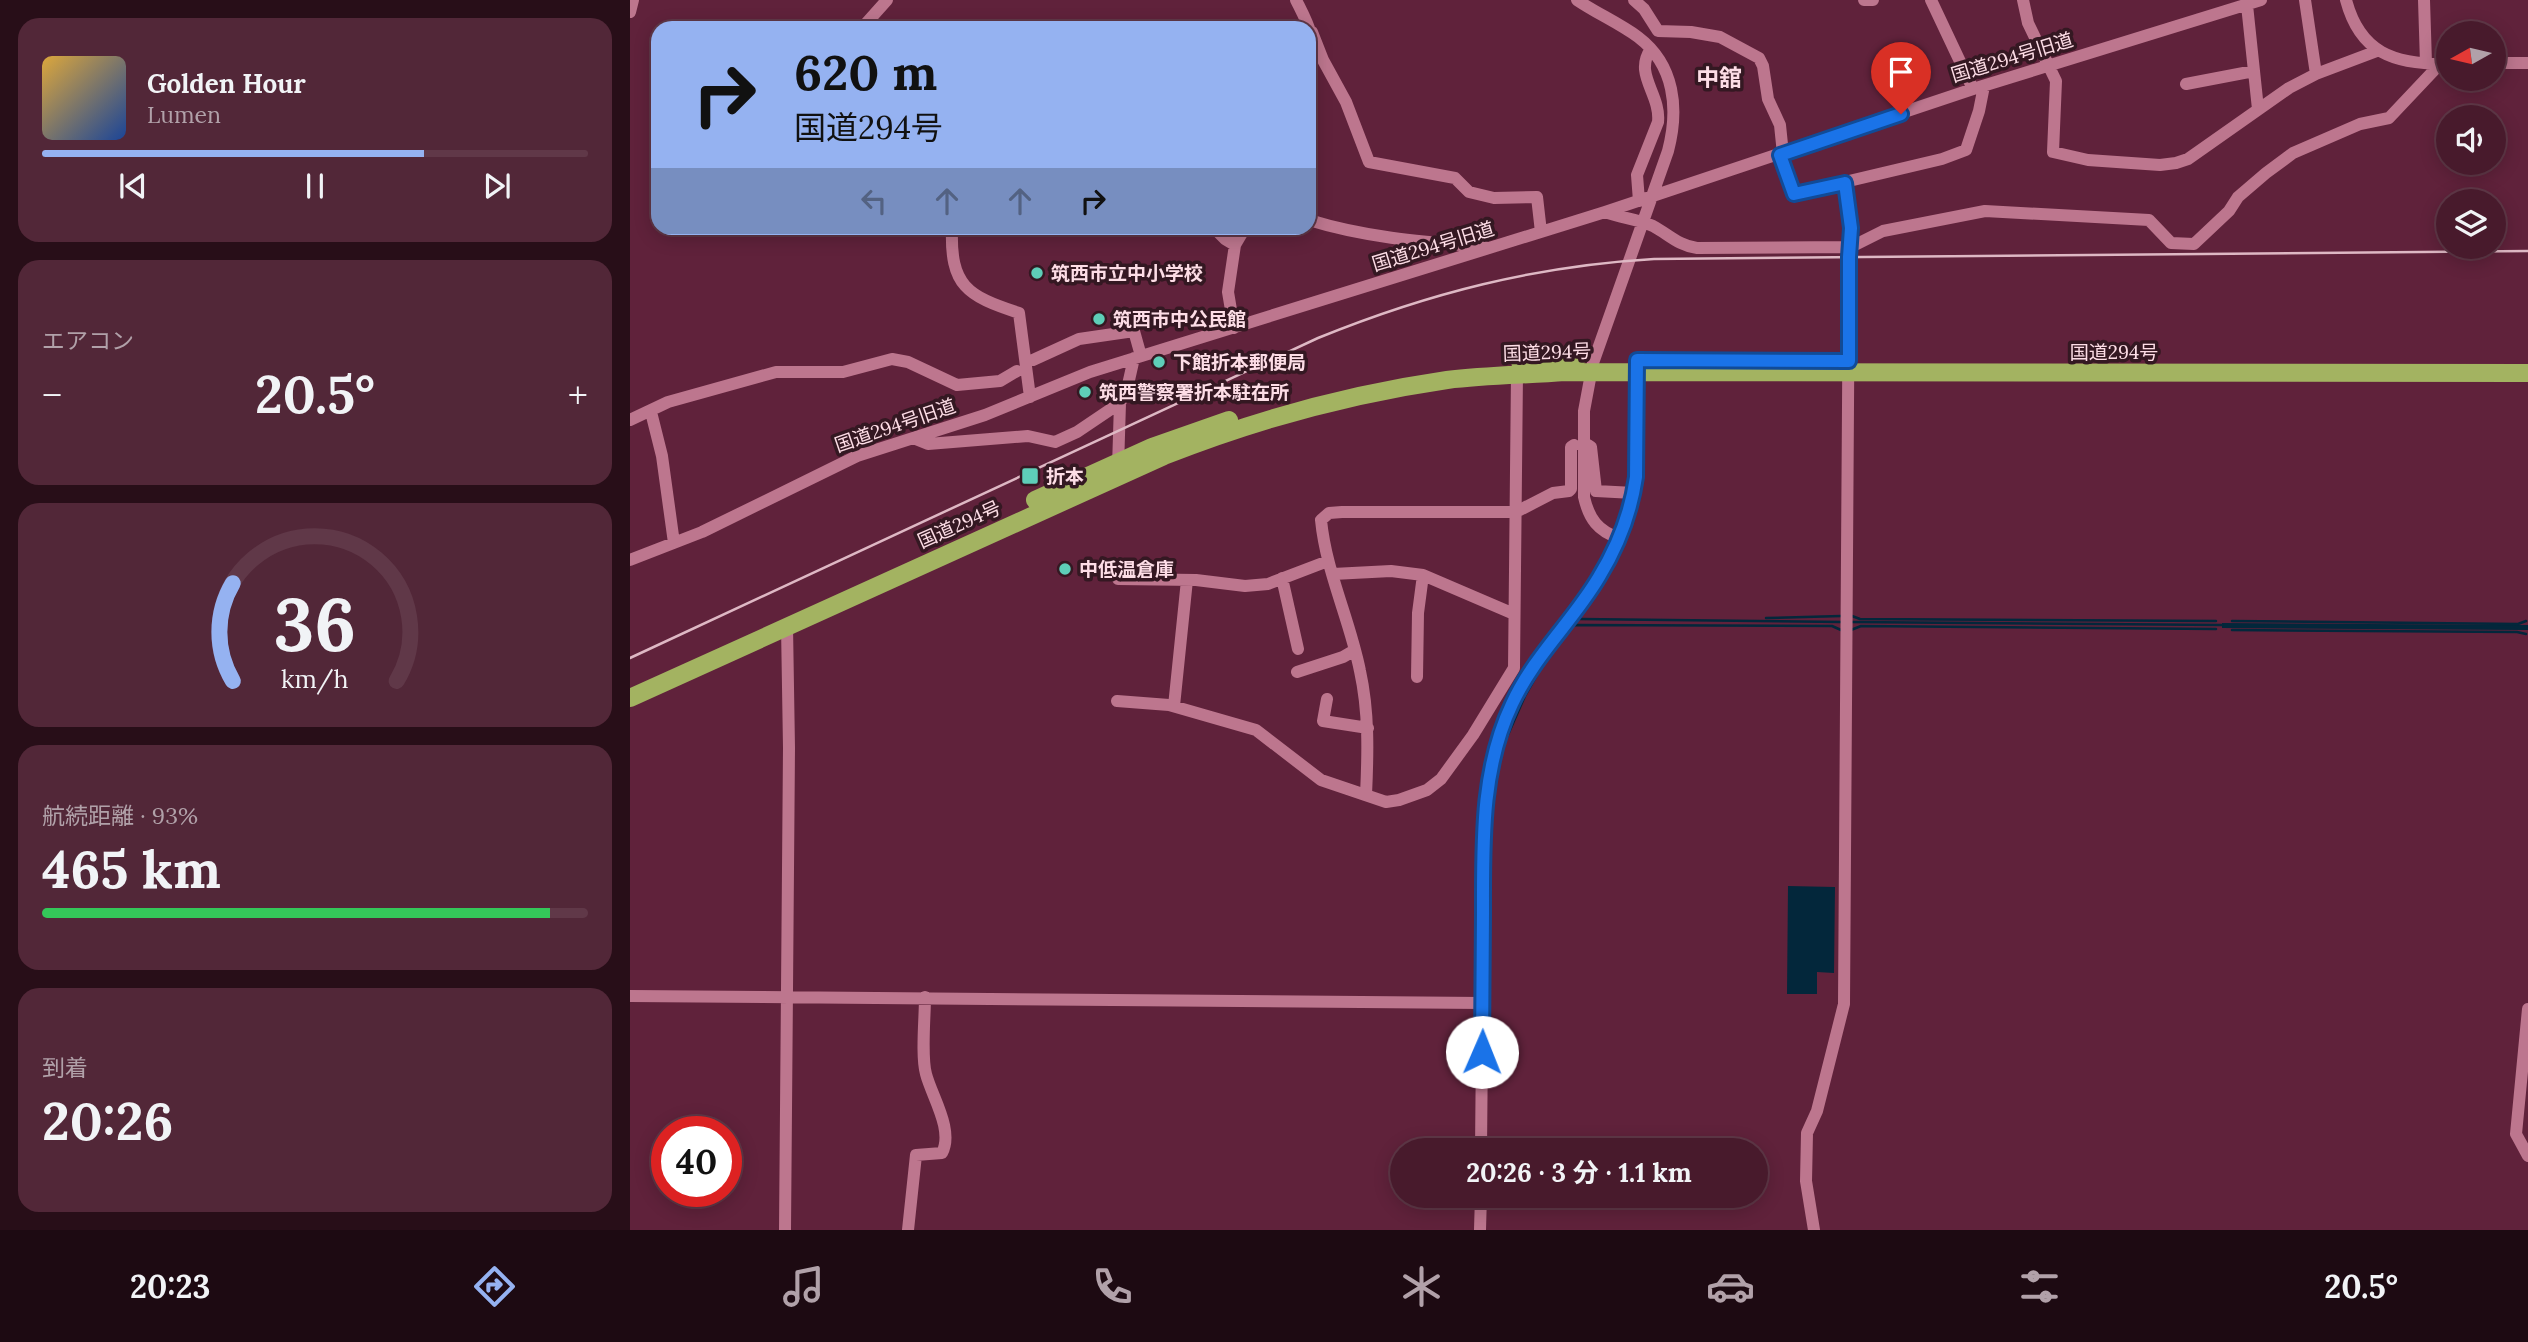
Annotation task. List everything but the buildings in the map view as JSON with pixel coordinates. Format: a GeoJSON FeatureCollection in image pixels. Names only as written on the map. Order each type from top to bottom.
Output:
{"type":"FeatureCollection","features":[{"type":"Feature","properties":{"kind":"highway","name":"国道294号"},"geometry":{"type":"LineString","coordinates":[[630,698],[787,626],[1182,435],[1307,397],[1377,381],[1517,362],[1637,366],[2528,373]]}},
{"type":"Feature","properties":{"kind":"highway","name":"国道294号"},"geometry":{"type":"LineString","coordinates":[[1849,367],[2528,363]]}},
{"type":"Feature","properties":{"kind":"highway","name":"国道294号"},"geometry":{"type":"LineString","coordinates":[[630,685],[1118,468],[1229,432],[1311,408],[1414,385],[1517,373],[1637,366]]}},
{"type":"Feature","properties":{"kind":"street"},"geometry":{"type":"LineString","coordinates":[[630,12],[633,0]]}},
{"type":"Feature","properties":{"kind":"street"},"geometry":{"type":"LineString","coordinates":[[868,21],[887,0]]}},
{"type":"Feature","properties":{"kind":"street"},"geometry":{"type":"LineString","coordinates":[[1296,0],[1306,21]]}},
{"type":"Feature","properties":{"kind":"street"},"geometry":{"type":"LineString","coordinates":[[1577,0],[1638,37],[1651,49],[1667,75],[1675,104],[1673,132],[1604,330],[1587,390],[1583,429],[1584,497],[1587,509],[1600,530],[1619,538]]}},
{"type":"Feature","properties":{"kind":"street"},"geometry":{"type":"LineString","coordinates":[[1634,0],[1644,9],[1658,31],[1691,32],[1720,37],[1759,58],[1763,66],[1768,99],[1780,125],[1781,154],[1794,194],[1941,159],[1966,150],[1979,111],[1978,88],[1931,0]]}},
{"type":"Feature","properties":{"kind":"street"},"geometry":{"type":"LineString","coordinates":[[1864,0],[1873,0]]}},
{"type":"Feature","properties":{"kind":"street"},"geometry":{"type":"LineString","coordinates":[[2023,0],[2028,23],[2056,81],[2053,152],[2088,160],[2160,164],[2188,159],[2289,88],[2316,74],[2377,51]]}},
{"type":"Feature","properties":{"kind":"street"},"geometry":{"type":"LineString","coordinates":[[2305,0],[2316,74]]}},
{"type":"Feature","properties":{"kind":"street"},"geometry":{"type":"LineString","coordinates":[[2346,0],[2353,21],[2377,51],[2402,60],[2436,64]]}},
{"type":"Feature","properties":{"kind":"street"},"geometry":{"type":"LineString","coordinates":[[2424,0],[2426,63]]}},
{"type":"Feature","properties":{"kind":"street"},"geometry":{"type":"LineString","coordinates":[[2255,1],[2254,71],[2258,109]]}},
{"type":"Feature","properties":{"kind":"street","name":"国道294号旧道"},"geometry":{"type":"LineString","coordinates":[[630,559],[702,532],[827,469],[867,452],[985,415],[1065,381],[1605,212],[1978,88],[2255,1]]}},
{"type":"Feature","properties":{"kind":"street"},"geometry":{"type":"LineString","coordinates":[[1316,39],[1322,60],[1346,102],[1369,162],[1455,178],[1469,192],[1494,198],[1537,197],[1541,232]]}},
{"type":"Feature","properties":{"kind":"street"},"geometry":{"type":"LineString","coordinates":[[1639,201],[1637,176],[1659,114],[1644,71],[1645,58],[1651,49]]}},
{"type":"Feature","properties":{"kind":"street"},"geometry":{"type":"LineString","coordinates":[[2506,63],[2528,63]]}},
{"type":"Feature","properties":{"kind":"street"},"geometry":{"type":"LineString","coordinates":[[2186,84],[2254,71]]}},
{"type":"Feature","properties":{"kind":"street"},"geometry":{"type":"LineString","coordinates":[[1605,212],[1652,225],[1688,247],[1850,247],[1883,231],[1986,211],[2149,220],[2171,243],[2194,244],[2229,211],[2238,197],[2294,153],[2360,124],[2389,118],[2436,72]]}},
{"type":"Feature","properties":{"kind":"street"},"geometry":{"type":"LineString","coordinates":[[1814,1230],[1806,1181],[1807,1133],[1817,1111],[1844,1004],[1851,228],[1845,183]]}},
{"type":"Feature","properties":{"kind":"street"},"geometry":{"type":"LineString","coordinates":[[1316,221],[1387,238],[1492,248]]}},
{"type":"Feature","properties":{"kind":"street"},"geometry":{"type":"LineString","coordinates":[[953,235],[953,264],[963,285],[978,298],[1019,313],[1022,373],[1030,397]]}},
{"type":"Feature","properties":{"kind":"street"},"geometry":{"type":"LineString","coordinates":[[1221,235],[1235,245]]}},
{"type":"Feature","properties":{"kind":"street"},"geometry":{"type":"LineString","coordinates":[[1234,328],[1228,298],[1235,245],[1241,235]]}},
{"type":"Feature","properties":{"kind":"street"},"geometry":{"type":"LineString","coordinates":[[1033,360],[1079,339],[1135,331],[1138,357],[1120,403],[1118,468]]}},
{"type":"Feature","properties":{"kind":"street"},"geometry":{"type":"LineString","coordinates":[[630,420],[668,402],[776,372],[844,372],[892,359],[908,362],[957,385],[1000,381],[1022,373]]}},
{"type":"Feature","properties":{"kind":"street"},"geometry":{"type":"LineString","coordinates":[[1481,1138],[1485,813],[1497,742],[1512,705],[1537,659],[1599,578],[1619,538],[1633,493],[1637,366]]}},
{"type":"Feature","properties":{"kind":"street"},"geometry":{"type":"LineString","coordinates":[[1117,701],[1174,706],[1256,730],[1321,780],[1386,802],[1427,790],[1441,779],[1514,668],[1517,373]]}},
{"type":"Feature","properties":{"kind":"street"},"geometry":{"type":"LineString","coordinates":[[913,438],[928,444],[1028,436],[1055,442],[1087,426],[1120,403]]}},
{"type":"Feature","properties":{"kind":"street"},"geometry":{"type":"LineString","coordinates":[[651,412],[662,456],[674,543]]}},
{"type":"Feature","properties":{"kind":"street"},"geometry":{"type":"LineString","coordinates":[[1366,795],[1368,728],[1360,670],[1331,567],[1321,520],[1329,513],[1516,512],[1553,493],[1571,489],[1574,445]]}},
{"type":"Feature","properties":{"kind":"street"},"geometry":{"type":"LineString","coordinates":[[1588,445],[1591,447],[1596,491],[1633,493]]}},
{"type":"Feature","properties":{"kind":"street"},"geometry":{"type":"LineString","coordinates":[[1118,579],[1187,580],[1245,586],[1268,584],[1282,578],[1331,567],[1391,571],[1423,575],[1514,614]]}},
{"type":"Feature","properties":{"kind":"street"},"geometry":{"type":"LineString","coordinates":[[1417,677],[1418,613],[1423,575]]}},
{"type":"Feature","properties":{"kind":"street"},"geometry":{"type":"LineString","coordinates":[[1282,578],[1298,649]]}},
{"type":"Feature","properties":{"kind":"street"},"geometry":{"type":"LineString","coordinates":[[1174,706],[1187,580]]}},
{"type":"Feature","properties":{"kind":"street"},"geometry":{"type":"LineString","coordinates":[[785,1230],[789,748],[787,626]]}},
{"type":"Feature","properties":{"kind":"street"},"geometry":{"type":"LineString","coordinates":[[1297,672],[1343,657],[1355,650]]}},
{"type":"Feature","properties":{"kind":"street"},"geometry":{"type":"LineString","coordinates":[[1327,699],[1323,721],[1368,728]]}},
{"type":"Feature","properties":{"kind":"street"},"geometry":{"type":"LineString","coordinates":[[1472,735],[1497,742]]}},
{"type":"Feature","properties":{"kind":"street"},"geometry":{"type":"LineString","coordinates":[[630,996],[1483,1003]]}},
{"type":"Feature","properties":{"kind":"street"},"geometry":{"type":"LineString","coordinates":[[908,1230],[916,1155],[942,1153],[944,1149],[944,1126],[925,1072],[925,997]]}},
{"type":"Feature","properties":{"kind":"street"},"geometry":{"type":"LineString","coordinates":[[2528,1009],[2516,1134],[2528,1157]]}},
{"type":"Feature","properties":{"kind":"street"},"geometry":{"type":"LineString","coordinates":[[1480,1230],[1481,1208]]}},
{"type":"Feature","properties":{"kind":"water"},"geometry":{"type":"Polygon","coordinates":[[[2222,623],[2528,625],[2528,630],[2222,628],[2222,623]]]}},
{"type":"Feature","properties":{"kind":"water"},"geometry":{"type":"Polygon","coordinates":[[[1788,886],[1835,887],[1834,973],[1817,972],[1817,994],[1787,994],[1788,886]]]}},
{"type":"Feature","properties":{"kind":"waterway"},"geometry":{"type":"LineString","coordinates":[[1766,618],[1841,616]]}},
{"type":"Feature","properties":{"kind":"waterway"},"geometry":{"type":"LineString","coordinates":[[1852,616],[1860,619],[2216,621]]}},
{"type":"Feature","properties":{"kind":"waterway"},"geometry":{"type":"LineString","coordinates":[[1579,619],[1842,622]]}},
{"type":"Feature","properties":{"kind":"waterway"},"geometry":{"type":"LineString","coordinates":[[2232,621],[2518,624],[2526,621]]}},
{"type":"Feature","properties":{"kind":"waterway"},"geometry":{"type":"LineString","coordinates":[[1850,622],[2222,625]]}},
{"type":"Feature","properties":{"kind":"waterway"},"geometry":{"type":"LineString","coordinates":[[1507,737],[1541,668],[1573,625],[1832,626],[1841,630]]}},
{"type":"Feature","properties":{"kind":"waterway"},"geometry":{"type":"LineString","coordinates":[[1851,630],[1861,626],[2216,629]]}},
{"type":"Feature","properties":{"kind":"waterway"},"geometry":{"type":"LineString","coordinates":[[2232,630],[2526,634]]}},
{"type":"Feature","properties":{"kind":"railway"},"geometry":{"type":"LineString","coordinates":[[630,658],[1318,338],[1401,308],[1483,284],[1567,268],[1654,259],[2528,251]]}},
{"type":"Feature","properties":{"kind":"place","name":"筑西市立中小学校"},"geometry":{"type":"Point","coordinates":[1037,273]}},
{"type":"Feature","properties":{"kind":"place","name":"筑西市中公民館"},"geometry":{"type":"Point","coordinates":[1099,319]}},
{"type":"Feature","properties":{"kind":"place","name":"下館折本郵便局"},"geometry":{"type":"Point","coordinates":[1159,362]}},
{"type":"Feature","properties":{"kind":"place","name":"筑西警察署折本駐在所"},"geometry":{"type":"Point","coordinates":[1085,392]}},
{"type":"Feature","properties":{"kind":"place","name":"折本"},"geometry":{"type":"Point","coordinates":[1030,476]}},
{"type":"Feature","properties":{"kind":"place","name":"中低温倉庫"},"geometry":{"type":"Point","coordinates":[1065,569]}},
{"type":"Feature","properties":{"kind":"district","name":"中舘"},"geometry":{"type":"Point","coordinates":[1719,77]}},
{"type":"Feature","properties":{"kind":"route"},"geometry":{"type":"LineString","coordinates":[[1482,1052],[1485,813],[1497,742],[1520,688],[1537,659],[1599,578],[1627,517],[1636,477],[1637,360],[1849,361],[1851,228],[1845,183],[1794,194],[1780,155],[1901,114]]}}]}
